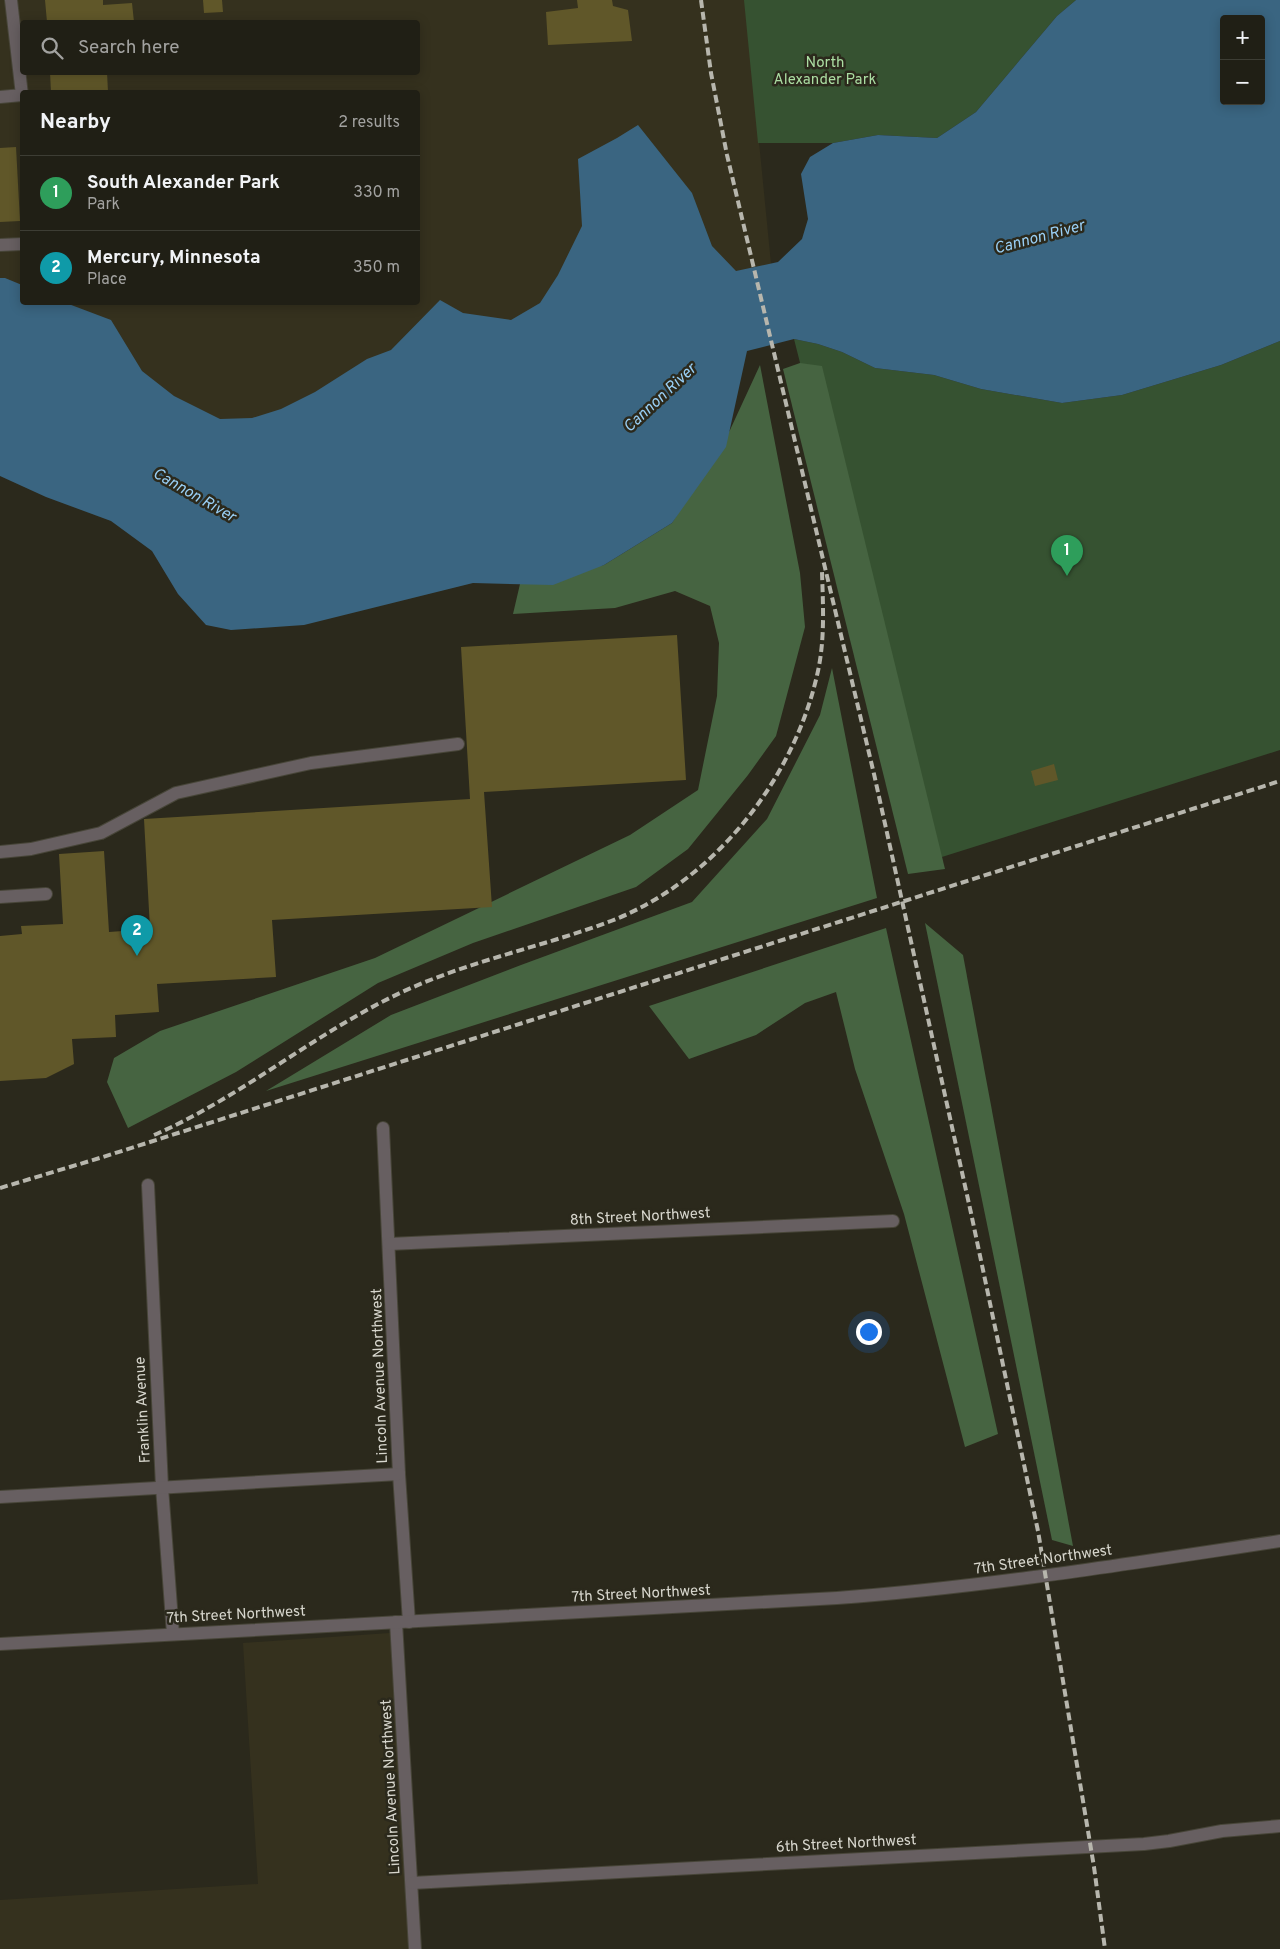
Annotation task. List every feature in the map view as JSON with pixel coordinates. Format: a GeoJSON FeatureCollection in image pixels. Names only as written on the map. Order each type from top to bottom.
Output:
{"type":"FeatureCollection","features":[{"type":"Feature","properties":{"kind":"street"},"geometry":{"type":"LineString","coordinates":[[11,0],[21,90]]}},
{"type":"Feature","properties":{"kind":"street"},"geometry":{"type":"LineString","coordinates":[[0,97],[20,97]]}},
{"type":"Feature","properties":{"kind":"street"},"geometry":{"type":"LineString","coordinates":[[0,244],[20,244]]}},
{"type":"Feature","properties":{"kind":"street"},"geometry":{"type":"LineString","coordinates":[[0,852],[31,849],[101,834],[176,793],[311,763],[458,744]]}},
{"type":"Feature","properties":{"kind":"street"},"geometry":{"type":"LineString","coordinates":[[0,897],[46,894]]}},
{"type":"Feature","properties":{"kind":"street","name":"Lincoln Avenue Northwest"},"geometry":{"type":"LineString","coordinates":[[383,1128],[399,1474],[415,1949]]}},
{"type":"Feature","properties":{"kind":"street","name":"Franklin Avenue"},"geometry":{"type":"LineString","coordinates":[[148,1185],[162,1487],[174,1634]]}},
{"type":"Feature","properties":{"kind":"street","name":"8th Street Northwest"},"geometry":{"type":"LineString","coordinates":[[389,1244],[893,1221]]}},
{"type":"Feature","properties":{"kind":"street"},"geometry":{"type":"LineString","coordinates":[[0,1497],[399,1474]]}},
{"type":"Feature","properties":{"kind":"street","name":"7th Street Northwest"},"geometry":{"type":"LineString","coordinates":[[0,1644],[924,1592],[1010,1581],[1280,1540]]}},
{"type":"Feature","properties":{"kind":"street","name":"6th Street Northwest"},"geometry":{"type":"LineString","coordinates":[[412,1883],[1144,1844],[1222,1830],[1280,1826]]}},
{"type":"Feature","properties":{"kind":"shaded area"},"geometry":{"type":"Polygon","coordinates":[[[0,0],[745,0],[774,294],[344,481],[0,378],[0,0]]]}},
{"type":"Feature","properties":{"kind":"shaded area"},"geometry":{"type":"Polygon","coordinates":[[[390,1633],[410,1949],[0,1949],[0,1900],[258,1884],[243,1643],[390,1633]]]}},
{"type":"Feature","properties":{"kind":"green space","name":"North Alexander Park"},"geometry":{"type":"Polygon","coordinates":[[[744,0],[1076,0],[1057,16],[976,112],[937,138],[878,135],[833,143],[758,143],[744,0]]]}},
{"type":"Feature","properties":{"kind":"green space"},"geometry":{"type":"Polygon","coordinates":[[[794,339],[842,352],[875,368],[934,375],[981,389],[1062,403],[1122,395],[1221,365],[1280,341],[1280,750],[926,862],[794,339]]]}},
{"type":"Feature","properties":{"kind":"green space"},"geometry":{"type":"Polygon","coordinates":[[[800,363],[822,366],[945,869],[908,874],[783,369],[800,363]]]}},
{"type":"Feature","properties":{"kind":"green space"},"geometry":{"type":"Polygon","coordinates":[[[760,365],[800,573],[805,627],[776,736],[748,775],[688,849],[636,887],[473,943],[378,983],[236,1072],[128,1128],[107,1082],[114,1058],[160,1031],[375,958],[630,835],[698,790],[717,696],[719,643],[710,606],[675,591],[615,608],[513,614],[520,584],[604,565],[672,523],[730,430],[760,365]]]}},
{"type":"Feature","properties":{"kind":"green space"},"geometry":{"type":"Polygon","coordinates":[[[832,668],[877,898],[266,1091],[391,1015],[692,902],[767,819],[820,715],[832,668]]]}},
{"type":"Feature","properties":{"kind":"green space"},"geometry":{"type":"Polygon","coordinates":[[[925,923],[963,955],[1073,1546],[1052,1540],[925,923]]]}},
{"type":"Feature","properties":{"kind":"green space"},"geometry":{"type":"Polygon","coordinates":[[[886,928],[998,1434],[965,1447],[904,1214],[855,1069],[836,992],[805,1003],[756,1035],[689,1059],[649,1006],[886,928]]]}},
{"type":"Feature","properties":{"kind":"water","name":"Cannon River"},"geometry":{"type":"Polygon","coordinates":[[[1076,0],[1280,0],[1280,341],[1221,365],[1122,395],[1062,403],[981,389],[934,375],[875,368],[842,352],[794,339],[747,351],[726,447],[672,523],[604,565],[553,585],[473,583],[304,625],[231,630],[206,625],[178,594],[152,551],[111,521],[46,497],[0,476],[0,278],[20,284],[20,305],[71,305],[111,320],[142,371],[174,396],[220,419],[252,418],[281,409],[315,392],[367,359],[391,350],[440,300],[463,313],[511,320],[540,303],[558,275],[582,226],[578,159],[638,125],[692,193],[712,246],[736,271],[778,262],[802,239],[808,219],[801,174],[810,157],[833,143],[878,135],[937,138],[976,112],[1057,16],[1076,0]]]}},
{"type":"Feature","properties":{"kind":"building"},"geometry":{"type":"Polygon","coordinates":[[[45,0],[103,0],[103,5],[132,3],[134,20],[47,20],[45,0]]]}},
{"type":"Feature","properties":{"kind":"building"},"geometry":{"type":"Polygon","coordinates":[[[203,0],[222,0],[223,12],[204,13],[203,0]]]}},
{"type":"Feature","properties":{"kind":"building"},"geometry":{"type":"Polygon","coordinates":[[[577,0],[612,0],[613,6],[628,10],[632,41],[548,45],[546,12],[578,8],[577,0]]]}},
{"type":"Feature","properties":{"kind":"building"},"geometry":{"type":"Polygon","coordinates":[[[50,75],[107,75],[108,90],[51,90],[50,75]]]}},
{"type":"Feature","properties":{"kind":"building"},"geometry":{"type":"Polygon","coordinates":[[[16,147],[20,221],[0,222],[0,148],[16,147]]]}},
{"type":"Feature","properties":{"kind":"building"},"geometry":{"type":"Polygon","coordinates":[[[677,635],[686,780],[484,792],[492,907],[272,920],[276,977],[157,984],[159,1012],[115,1015],[116,1037],[72,1039],[74,1064],[46,1078],[0,1081],[0,936],[22,934],[21,926],[63,924],[59,854],[104,851],[109,932],[150,929],[144,819],[470,799],[461,647],[677,635]]]}},
{"type":"Feature","properties":{"kind":"building"},"geometry":{"type":"Polygon","coordinates":[[[1054,764],[1058,780],[1035,786],[1031,771],[1054,764]]]}},
{"type":"Feature","properties":{"kind":"railway"},"geometry":{"type":"LineString","coordinates":[[701,0],[711,73],[727,155],[874,774],[971,1213],[1038,1531],[1094,1867],[1105,1949]]}},
{"type":"Feature","properties":{"kind":"railway"},"geometry":{"type":"LineString","coordinates":[[154,1135],[217,1103],[338,1027],[400,993],[478,963],[611,921],[649,903],[684,880],[716,853],[745,821],[770,787],[791,750],[807,711],[818,671],[823,622],[822,572]]}},
{"type":"Feature","properties":{"kind":"railway"},"geometry":{"type":"LineString","coordinates":[[0,1188],[103,1157],[1280,781]]}},
{"type":"Feature","properties":{"kind":"place","name":"South Alexander Park"},"geometry":{"type":"Point","coordinates":[1067,576]}},
{"type":"Feature","properties":{"kind":"place","name":"Mercury, Minnesota"},"geometry":{"type":"Point","coordinates":[137,956]}}]}
